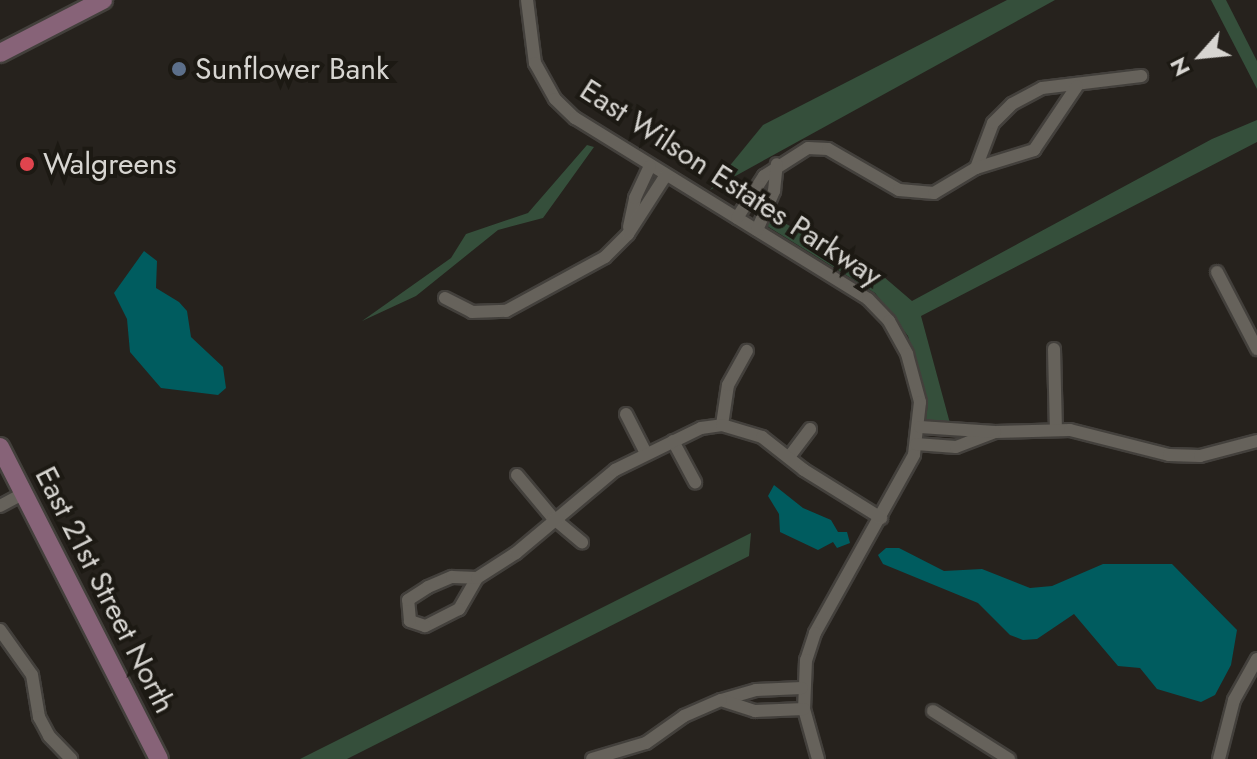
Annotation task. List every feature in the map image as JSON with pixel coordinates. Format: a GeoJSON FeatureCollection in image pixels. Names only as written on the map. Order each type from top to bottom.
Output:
{"type":"FeatureCollection","features":[{"type":"Feature","properties":{"kind":"main road"},"geometry":{"type":"LineString","coordinates":[[0,53],[103,0]]}},
{"type":"Feature","properties":{"kind":"main road","name":"East 21st Street North"},"geometry":{"type":"LineString","coordinates":[[0,447],[159,759]]}},
{"type":"Feature","properties":{"kind":"street","name":"East Wilson Estates Parkway"},"geometry":{"type":"LineString","coordinates":[[527,0],[532,54],[555,99],[575,118],[650,166],[868,299],[889,321],[914,377],[920,427],[907,473],[815,633],[802,688],[804,709],[818,759]]}},
{"type":"Feature","properties":{"kind":"street"},"geometry":{"type":"LineString","coordinates":[[976,168],[993,123],[1012,104],[1042,88],[1141,76]]}},
{"type":"Feature","properties":{"kind":"street"},"geometry":{"type":"LineString","coordinates":[[737,218],[777,164],[808,148],[828,149],[899,190],[917,194],[952,185],[976,168],[1034,150],[1077,86]]}},
{"type":"Feature","properties":{"kind":"street"},"geometry":{"type":"LineString","coordinates":[[757,230],[774,191],[777,164]]}},
{"type":"Feature","properties":{"kind":"street"},"geometry":{"type":"LineString","coordinates":[[628,234],[635,198],[650,166]]}},
{"type":"Feature","properties":{"kind":"street"},"geometry":{"type":"LineString","coordinates":[[445,298],[472,312],[506,311],[605,257],[628,234],[666,175]]}},
{"type":"Feature","properties":{"kind":"street"},"geometry":{"type":"LineString","coordinates":[[1217,272],[1257,349]]}},
{"type":"Feature","properties":{"kind":"street"},"geometry":{"type":"LineString","coordinates":[[1054,349],[1056,430]]}},
{"type":"Feature","properties":{"kind":"street"},"geometry":{"type":"LineString","coordinates":[[722,425],[728,385],[747,351]]}},
{"type":"Feature","properties":{"kind":"street"},"geometry":{"type":"LineString","coordinates":[[626,414],[646,453]]}},
{"type":"Feature","properties":{"kind":"street"},"geometry":{"type":"LineString","coordinates":[[477,578],[452,577],[408,600],[410,621],[425,626],[459,609],[477,578],[516,553],[553,518],[646,453],[722,425],[762,437],[881,518]]}},
{"type":"Feature","properties":{"kind":"street"},"geometry":{"type":"LineString","coordinates":[[920,427],[995,432],[1056,430],[1102,435],[1169,455],[1200,456],[1257,441]]}},
{"type":"Feature","properties":{"kind":"street"},"geometry":{"type":"LineString","coordinates":[[789,457],[810,429]]}},
{"type":"Feature","properties":{"kind":"street"},"geometry":{"type":"LineString","coordinates":[[916,444],[956,447],[995,432]]}},
{"type":"Feature","properties":{"kind":"street"},"geometry":{"type":"LineString","coordinates":[[673,441],[695,482]]}},
{"type":"Feature","properties":{"kind":"street"},"geometry":{"type":"LineString","coordinates":[[517,475],[553,518],[582,542]]}},
{"type":"Feature","properties":{"kind":"street"},"geometry":{"type":"LineString","coordinates":[[0,506],[24,493]]}},
{"type":"Feature","properties":{"kind":"street"},"geometry":{"type":"LineString","coordinates":[[0,630],[32,675],[39,717],[49,736],[71,759]]}},
{"type":"Feature","properties":{"kind":"street"},"geometry":{"type":"LineString","coordinates":[[1219,759],[1234,700],[1257,659]]}},
{"type":"Feature","properties":{"kind":"street"},"geometry":{"type":"LineString","coordinates":[[592,759],[646,743],[684,716],[721,700],[756,690],[802,688]]}},
{"type":"Feature","properties":{"kind":"street"},"geometry":{"type":"LineString","coordinates":[[721,700],[755,711],[804,709]]}},
{"type":"Feature","properties":{"kind":"street"},"geometry":{"type":"LineString","coordinates":[[933,711],[1009,759]]}},
{"type":"Feature","properties":{"kind":"green space"},"geometry":{"type":"Polygon","coordinates":[[[1007,0],[1055,0],[710,190],[763,125],[1007,0]]]}},
{"type":"Feature","properties":{"kind":"green space"},"geometry":{"type":"Polygon","coordinates":[[[1211,0],[1226,0],[1257,61],[1257,89],[1211,0]]]}},
{"type":"Feature","properties":{"kind":"green space"},"geometry":{"type":"Polygon","coordinates":[[[1257,120],[1257,142],[921,316],[951,427],[920,427],[927,400],[908,336],[875,293],[767,226],[766,213],[884,277],[912,301],[1212,139],[1257,120]]]}},
{"type":"Feature","properties":{"kind":"green space"},"geometry":{"type":"Polygon","coordinates":[[[587,145],[594,147],[543,218],[498,230],[416,296],[362,321],[451,258],[466,234],[528,213],[587,145]]]}},
{"type":"Feature","properties":{"kind":"green space"},"geometry":{"type":"Polygon","coordinates":[[[751,533],[749,556],[347,759],[300,759],[751,533]]]}},
{"type":"Feature","properties":{"kind":"water"},"geometry":{"type":"Polygon","coordinates":[[[144,251],[157,261],[156,288],[179,302],[187,311],[191,337],[223,367],[226,388],[218,395],[161,388],[130,352],[127,319],[114,293],[144,251]]]}},
{"type":"Feature","properties":{"kind":"water"},"geometry":{"type":"Polygon","coordinates":[[[774,485],[803,508],[831,520],[838,532],[847,532],[850,543],[837,548],[833,542],[818,550],[780,532],[779,514],[768,496],[774,485]]]}},
{"type":"Feature","properties":{"kind":"water"},"geometry":{"type":"Polygon","coordinates":[[[886,548],[899,548],[944,571],[982,569],[1030,588],[1052,586],[1103,564],[1172,564],[1237,630],[1231,665],[1215,695],[1201,702],[1157,689],[1140,668],[1118,666],[1074,614],[1037,639],[1023,640],[1010,635],[978,603],[883,564],[878,555],[886,548]]]}},
{"type":"Feature","properties":{"kind":"place","name":"Sunflower Bank"},"geometry":{"type":"Point","coordinates":[179,69]}},
{"type":"Feature","properties":{"kind":"place","name":"Walgreens"},"geometry":{"type":"Point","coordinates":[27,164]}}]}
